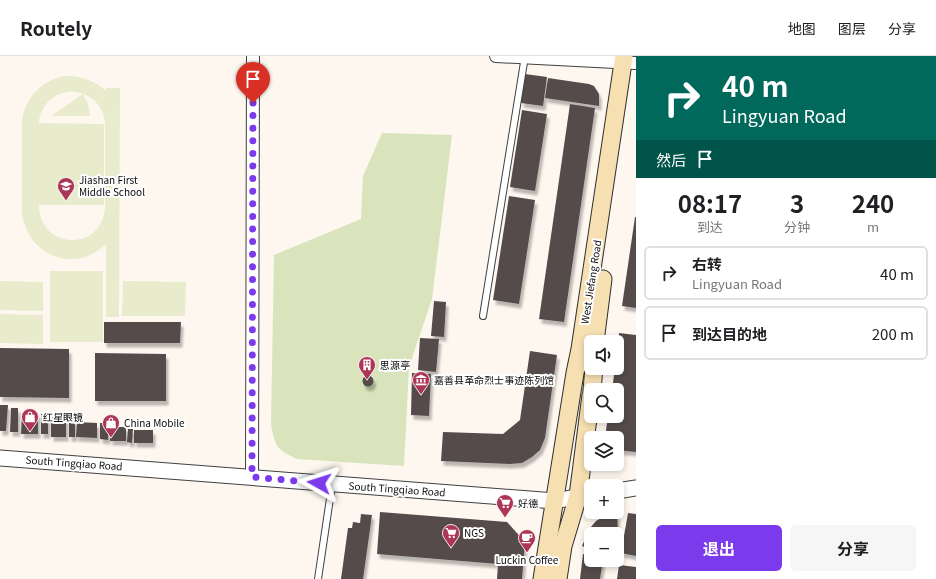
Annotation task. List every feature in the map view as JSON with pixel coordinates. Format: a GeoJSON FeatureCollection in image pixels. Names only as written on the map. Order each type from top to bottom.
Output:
{"type":"FeatureCollection","features":[{"type":"Feature","properties":{"kind":"main road","name":"West Jiefang Road"},"geometry":{"type":"LineString","coordinates":[[596,335],[630,60]]}},
{"type":"Feature","properties":{"kind":"main road","name":"West Jiefang Road"},"geometry":{"type":"LineString","coordinates":[[542,579],[575,373],[630,60]]}},
{"type":"Feature","properties":{"kind":"main road"},"geometry":{"type":"LineString","coordinates":[[585,479],[589,423]]}},
{"type":"Feature","properties":{"kind":"main road"},"geometry":{"type":"LineString","coordinates":[[558,579],[562,546],[584,495]]}},
{"type":"Feature","properties":{"kind":"street"},"geometry":{"type":"LineString","coordinates":[[252,477],[253,56]]}},
{"type":"Feature","properties":{"kind":"street"},"geometry":{"type":"LineString","coordinates":[[496,56],[630,60]]}},
{"type":"Feature","properties":{"kind":"street","name":"South Tingqiao Road"},"geometry":{"type":"LineString","coordinates":[[0,458],[555,501],[584,495]]}},
{"type":"Feature","properties":{"kind":"street"},"geometry":{"type":"LineString","coordinates":[[624,489],[636,488]]}},
{"type":"Feature","properties":{"kind":"lane"},"geometry":{"type":"LineString","coordinates":[[483,316],[525,56]]}},
{"type":"Feature","properties":{"kind":"lane"},"geometry":{"type":"LineString","coordinates":[[318,579],[332,484]]}},
{"type":"Feature","properties":{"kind":"green space"},"geometry":{"type":"Polygon","coordinates":[[[63,76],[75,76],[92,81],[106,91],[106,88],[120,88],[119,317],[106,317],[106,244],[98,251],[88,256],[76,259],[65,259],[44,251],[36,244],[25,225],[22,213],[23,114],[30,99],[40,87],[63,76]],[[67,92],[51,99],[44,107],[39,123],[104,124],[104,205],[39,205],[42,220],[49,230],[59,237],[70,240],[82,239],[93,233],[101,223],[105,209],[104,116],[98,104],[93,99],[81,93],[67,92]]]}},
{"type":"Feature","properties":{"kind":"green space"},"geometry":{"type":"Polygon","coordinates":[[[83,94],[88,104],[90,116],[51,116],[83,94]]]}},
{"type":"Feature","properties":{"kind":"green space"},"geometry":{"type":"Polygon","coordinates":[[[382,133],[452,135],[432,299],[409,367],[404,466],[297,459],[281,449],[275,442],[271,424],[274,255],[361,219],[363,176],[382,133]]]}},
{"type":"Feature","properties":{"kind":"green space"},"geometry":{"type":"Polygon","coordinates":[[[50,271],[103,271],[103,342],[50,342],[50,271]]]}},
{"type":"Feature","properties":{"kind":"green space"},"geometry":{"type":"Polygon","coordinates":[[[0,281],[43,282],[43,311],[0,310],[0,281]]]}},
{"type":"Feature","properties":{"kind":"green space"},"geometry":{"type":"Polygon","coordinates":[[[123,281],[186,282],[185,316],[122,316],[123,281]]]}},
{"type":"Feature","properties":{"kind":"green space"},"geometry":{"type":"Polygon","coordinates":[[[0,314],[43,315],[43,344],[0,343],[0,314]]]}},
{"type":"Feature","properties":{"kind":"building"},"geometry":{"type":"Polygon","coordinates":[[[525,74],[547,77],[543,106],[521,103],[525,74]]]}},
{"type":"Feature","properties":{"kind":"building"},"geometry":{"type":"Polygon","coordinates":[[[548,78],[594,86],[599,94],[599,106],[545,98],[548,78]]]}},
{"type":"Feature","properties":{"kind":"building"},"geometry":{"type":"Polygon","coordinates":[[[570,104],[595,108],[564,322],[539,319],[570,104]]]}},
{"type":"Feature","properties":{"kind":"building"},"geometry":{"type":"Polygon","coordinates":[[[522,110],[547,114],[535,191],[510,187],[522,110]]]}},
{"type":"Feature","properties":{"kind":"building"},"geometry":{"type":"Polygon","coordinates":[[[509,196],[535,200],[519,304],[493,300],[509,196]]]}},
{"type":"Feature","properties":{"kind":"building"},"geometry":{"type":"Polygon","coordinates":[[[636,217],[636,308],[622,306],[636,217]]]}},
{"type":"Feature","properties":{"kind":"building"},"geometry":{"type":"Polygon","coordinates":[[[434,301],[446,302],[444,337],[431,336],[434,301]]]}},
{"type":"Feature","properties":{"kind":"building"},"geometry":{"type":"Polygon","coordinates":[[[104,322],[181,322],[180,343],[104,343],[104,322]]]}},
{"type":"Feature","properties":{"kind":"building"},"geometry":{"type":"Polygon","coordinates":[[[619,333],[636,335],[636,452],[624,451],[624,431],[606,430],[607,423],[624,423],[624,383],[613,383],[614,375],[624,375],[624,335],[619,335],[619,333]]]}},
{"type":"Feature","properties":{"kind":"building"},"geometry":{"type":"Polygon","coordinates":[[[420,338],[439,339],[436,372],[418,370],[420,338]]]}},
{"type":"Feature","properties":{"kind":"building"},"geometry":{"type":"Polygon","coordinates":[[[0,348],[69,349],[69,398],[0,397],[0,348]]]}},
{"type":"Feature","properties":{"kind":"building"},"geometry":{"type":"Polygon","coordinates":[[[530,351],[557,355],[545,438],[540,450],[522,463],[510,464],[441,461],[443,432],[503,434],[520,420],[530,351]]]}},
{"type":"Feature","properties":{"kind":"building"},"geometry":{"type":"Polygon","coordinates":[[[95,353],[166,354],[166,401],[95,401],[95,353]]]}},
{"type":"Feature","properties":{"kind":"building","name":"嘉善县革命烈士事迹陈列馆"},"geometry":{"type":"Polygon","coordinates":[[[412,373],[431,374],[429,416],[411,415],[412,373]]]}},
{"type":"Feature","properties":{"kind":"building","name":"思源亭"},"geometry":{"type":"Polygon","coordinates":[[[366,376],[370,376],[372,377],[372,385],[366,386],[363,383],[363,379],[366,376]]]}},
{"type":"Feature","properties":{"kind":"building"},"geometry":{"type":"Polygon","coordinates":[[[0,405],[8,405],[6,431],[0,431],[0,405]]]}},
{"type":"Feature","properties":{"kind":"building"},"geometry":{"type":"Polygon","coordinates":[[[11,408],[18,408],[18,432],[10,432],[11,408]]]}},
{"type":"Feature","properties":{"kind":"building"},"geometry":{"type":"Polygon","coordinates":[[[22,413],[38,413],[38,434],[21,434],[22,413]]]}},
{"type":"Feature","properties":{"kind":"building"},"geometry":{"type":"Polygon","coordinates":[[[41,414],[48,414],[48,434],[41,434],[41,414]]]}},
{"type":"Feature","properties":{"kind":"building"},"geometry":{"type":"Polygon","coordinates":[[[51,417],[66,417],[66,437],[51,437],[51,417]]]}},
{"type":"Feature","properties":{"kind":"building"},"geometry":{"type":"Polygon","coordinates":[[[69,419],[75,419],[75,437],[69,437],[69,419]]]}},
{"type":"Feature","properties":{"kind":"building"},"geometry":{"type":"Polygon","coordinates":[[[77,422],[97,423],[97,438],[76,437],[77,422]]]}},
{"type":"Feature","properties":{"kind":"building"},"geometry":{"type":"Polygon","coordinates":[[[100,423],[109,423],[108,440],[100,439],[100,423]]]}},
{"type":"Feature","properties":{"kind":"building"},"geometry":{"type":"Polygon","coordinates":[[[110,427],[126,427],[126,441],[110,441],[110,427]]]}},
{"type":"Feature","properties":{"kind":"building"},"geometry":{"type":"Polygon","coordinates":[[[128,429],[133,429],[132,443],[127,442],[128,429]]]}},
{"type":"Feature","properties":{"kind":"building"},"geometry":{"type":"Polygon","coordinates":[[[134,430],[153,430],[153,443],[134,443],[134,430]]]}},
{"type":"Feature","properties":{"kind":"building","name":"NGS"},"geometry":{"type":"Polygon","coordinates":[[[380,512],[507,522],[525,542],[522,579],[497,579],[498,564],[377,554],[380,512]]]}},
{"type":"Feature","properties":{"kind":"building"},"geometry":{"type":"Polygon","coordinates":[[[628,513],[636,514],[636,556],[624,554],[624,536],[628,513]]]}},
{"type":"Feature","properties":{"kind":"building"},"geometry":{"type":"Polygon","coordinates":[[[361,514],[372,515],[363,579],[341,579],[348,528],[352,528],[353,522],[360,523],[361,514]]]}},
{"type":"Feature","properties":{"kind":"building"},"geometry":{"type":"Polygon","coordinates":[[[599,519],[617,519],[618,527],[591,527],[599,519]]]}},
{"type":"Feature","properties":{"kind":"building"},"geometry":{"type":"Polygon","coordinates":[[[584,554],[584,567],[602,567],[600,579],[580,579],[584,554]]]}},
{"type":"Feature","properties":{"kind":"building"},"geometry":{"type":"Polygon","coordinates":[[[624,566],[636,567],[636,579],[617,579],[619,567],[624,567],[624,566]]]}},
{"type":"Feature","properties":{"kind":"place","name":"Jiashan First Middle School"},"geometry":{"type":"Point","coordinates":[66,201]}},
{"type":"Feature","properties":{"kind":"place","name":"思源亭"},"geometry":{"type":"Point","coordinates":[367,380]}},
{"type":"Feature","properties":{"kind":"place","name":"嘉善县革命烈士事迹陈列馆"},"geometry":{"type":"Point","coordinates":[421,395]}},
{"type":"Feature","properties":{"kind":"place","name":"红星眼镜"},"geometry":{"type":"Point","coordinates":[30,432]}},
{"type":"Feature","properties":{"kind":"place","name":"China Mobile"},"geometry":{"type":"Point","coordinates":[111,438]}},
{"type":"Feature","properties":{"kind":"place","name":"好德"},"geometry":{"type":"Point","coordinates":[505,518]}},
{"type":"Feature","properties":{"kind":"place","name":"NGS"},"geometry":{"type":"Point","coordinates":[451,548]}},
{"type":"Feature","properties":{"kind":"place","name":"Luckin Coffee"},"geometry":{"type":"Point","coordinates":[527,553]}},
{"type":"Feature","properties":{"kind":"route"},"geometry":{"type":"LineString","coordinates":[[253,103],[252,477],[319,483]]}}]}
